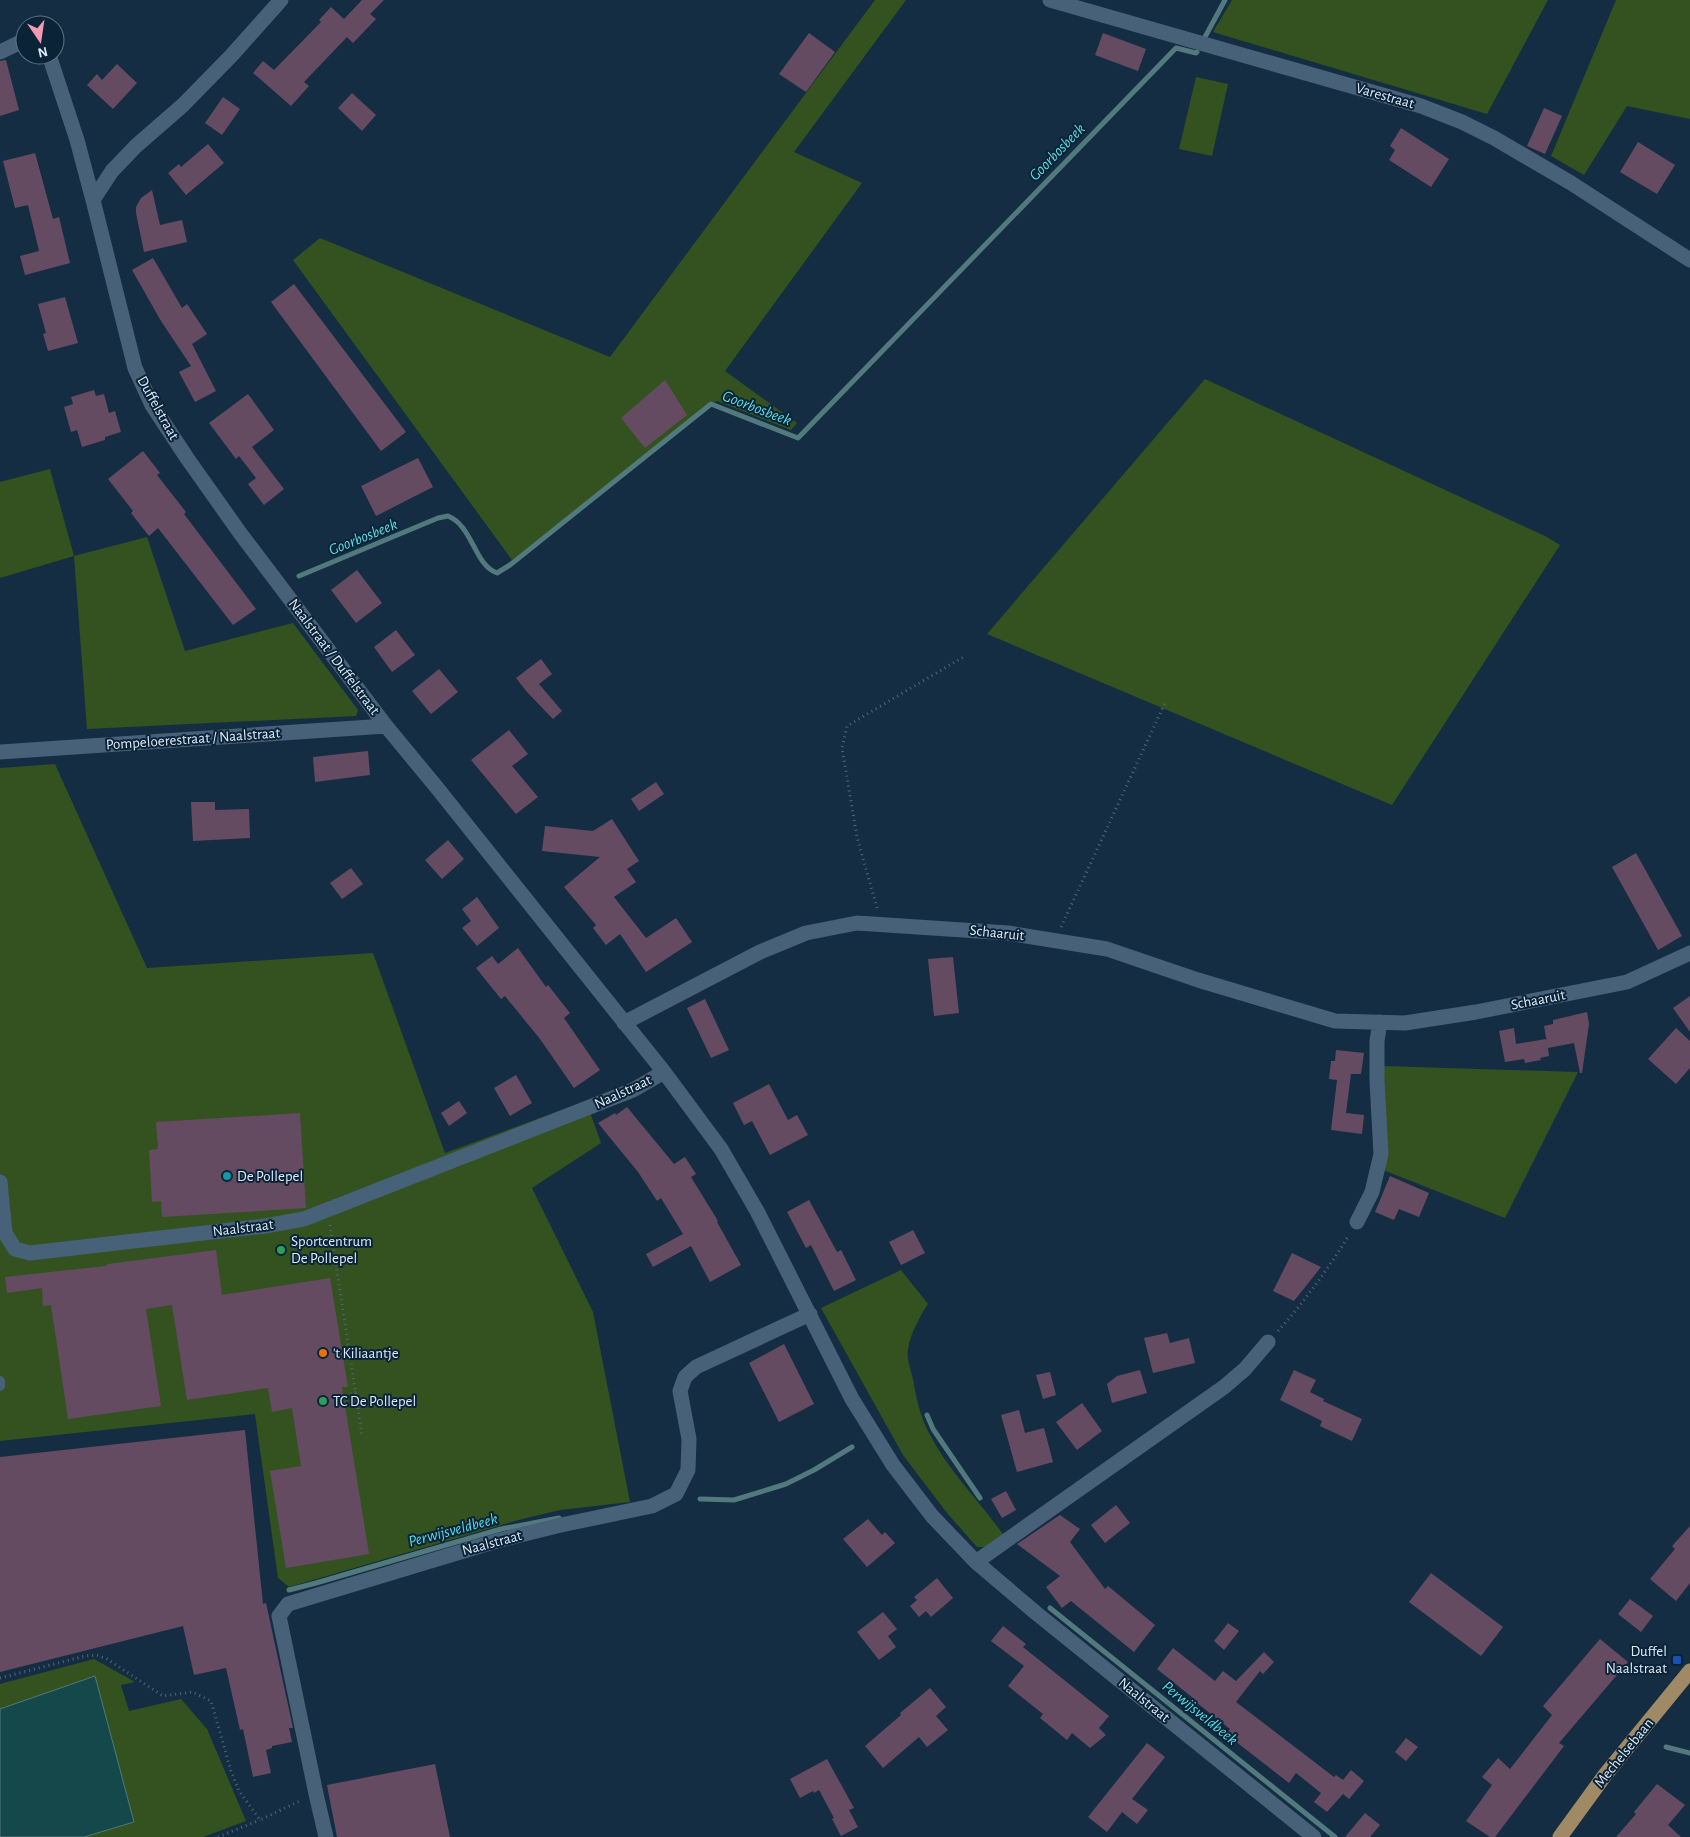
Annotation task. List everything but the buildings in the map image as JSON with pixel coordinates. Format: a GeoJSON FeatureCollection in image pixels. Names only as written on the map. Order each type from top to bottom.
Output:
{"type":"FeatureCollection","features":[{"type":"Feature","properties":{"kind":"main road","name":"Mechelsebaan"},"geometry":{"type":"LineString","coordinates":[[1560,1837],[1605,1775],[1690,1671]]}},
{"type":"Feature","properties":{"kind":"street"},"geometry":{"type":"LineString","coordinates":[[93,200],[112,171],[136,146],[183,105],[231,56],[281,0]]}},
{"type":"Feature","properties":{"kind":"street","name":"Varestraat"},"geometry":{"type":"LineString","coordinates":[[1050,0],[1421,106],[1462,122],[1571,183],[1690,260]]}},
{"type":"Feature","properties":{"kind":"street"},"geometry":{"type":"LineString","coordinates":[[0,52],[15,45]]}},
{"type":"Feature","properties":{"kind":"street","name":"Duffelstraat"},"geometry":{"type":"LineString","coordinates":[[52,65],[77,140],[135,368],[152,405],[186,458],[283,588]]}},
{"type":"Feature","properties":{"kind":"street","name":"Naalstraat / Duffelstraat"},"geometry":{"type":"LineString","coordinates":[[283,588],[386,726]]}},
{"type":"Feature","properties":{"kind":"street","name":"Pompeloerestraat / Naalstraat"},"geometry":{"type":"LineString","coordinates":[[0,752],[386,726]]}},
{"type":"Feature","properties":{"kind":"street","name":"Naalstraat"},"geometry":{"type":"LineString","coordinates":[[386,726],[664,1072],[721,1149],[758,1211],[852,1399],[892,1465],[932,1516],[976,1562],[1044,1620],[1314,1837]]}},
{"type":"Feature","properties":{"kind":"street","name":"Schaaruit"},"geometry":{"type":"LineString","coordinates":[[624,1023],[760,952],[806,933],[858,923],[1008,933],[1107,949],[1198,980],[1335,1022],[1405,1023],[1476,1012],[1627,982],[1690,953]]}},
{"type":"Feature","properties":{"kind":"street"},"geometry":{"type":"LineString","coordinates":[[1357,1222],[1372,1192],[1381,1154],[1377,1081],[1377,1041],[1380,1022]]}},
{"type":"Feature","properties":{"kind":"street","name":"Naalstraat"},"geometry":{"type":"LineString","coordinates":[[0,1182],[5,1233],[15,1249],[30,1253],[265,1226],[304,1219],[633,1090],[664,1072]]}},
{"type":"Feature","properties":{"kind":"street","name":"Naalstraat"},"geometry":{"type":"LineString","coordinates":[[326,1837],[279,1616],[288,1604],[500,1540],[652,1506],[676,1494],[688,1470],[689,1439],[680,1391],[685,1377],[696,1367],[810,1314]]}},
{"type":"Feature","properties":{"kind":"street"},"geometry":{"type":"LineString","coordinates":[[976,1562],[1224,1387],[1245,1369],[1268,1342]]}},
{"type":"Feature","properties":{"kind":"lane"},"geometry":{"type":"LineString","coordinates":[[0,1381],[0,1386]]}},
{"type":"Feature","properties":{"kind":"path"},"geometry":{"type":"LineString","coordinates":[[882,925],[857,837],[842,748],[847,726],[965,656]]}},
{"type":"Feature","properties":{"kind":"path"},"geometry":{"type":"LineString","coordinates":[[1055,940],[1164,703]]}},
{"type":"Feature","properties":{"kind":"path"},"geometry":{"type":"LineString","coordinates":[[327,1210],[362,1435]]}},
{"type":"Feature","properties":{"kind":"path"},"geometry":{"type":"LineString","coordinates":[[1268,1342],[1297,1310],[1357,1222]]}},
{"type":"Feature","properties":{"kind":"path"},"geometry":{"type":"LineString","coordinates":[[332,1401],[356,1392]]}},
{"type":"Feature","properties":{"kind":"path"},"geometry":{"type":"LineString","coordinates":[[0,1678],[85,1656],[97,1655],[107,1659],[163,1696],[192,1692],[211,1701],[239,1791],[260,1820]]}},
{"type":"Feature","properties":{"kind":"path"},"geometry":{"type":"LineString","coordinates":[[218,1837],[316,1794]]}},
{"type":"Feature","properties":{"kind":"green space"},"geometry":{"type":"Polygon","coordinates":[[[875,0],[906,0],[794,152],[862,183],[725,371],[797,423],[791,430],[717,401],[691,419],[512,560],[293,260],[320,238],[610,357],[875,0]]]}},
{"type":"Feature","properties":{"kind":"green space"},"geometry":{"type":"Polygon","coordinates":[[[1232,0],[1548,0],[1487,114],[1213,32],[1232,0]]]}},
{"type":"Feature","properties":{"kind":"green space"},"geometry":{"type":"Polygon","coordinates":[[[1616,0],[1690,0],[1690,119],[1627,106],[1584,175],[1551,156],[1616,0]]]}},
{"type":"Feature","properties":{"kind":"green space"},"geometry":{"type":"Polygon","coordinates":[[[1196,77],[1228,84],[1212,156],[1179,149],[1196,77]]]}},
{"type":"Feature","properties":{"kind":"green space"},"geometry":{"type":"Polygon","coordinates":[[[1205,379],[1547,537],[1560,545],[1392,805],[987,634],[1205,379]]]}},
{"type":"Feature","properties":{"kind":"green space"},"geometry":{"type":"Polygon","coordinates":[[[50,469],[74,556],[0,578],[0,482],[50,469]]]}},
{"type":"Feature","properties":{"kind":"green space"},"geometry":{"type":"Polygon","coordinates":[[[147,537],[185,651],[293,623],[358,710],[356,716],[87,729],[74,556],[147,537]]]}},
{"type":"Feature","properties":{"kind":"green space","name":"Sportcentrum De Pollepel"},"geometry":{"type":"Polygon","coordinates":[[[55,764],[147,968],[373,953],[445,1153],[586,1101],[601,1143],[532,1188],[593,1312],[630,1502],[560,1510],[522,1519],[289,1587],[278,1578],[255,1414],[0,1441],[0,768],[55,764]]]}},
{"type":"Feature","properties":{"kind":"green space"},"geometry":{"type":"Polygon","coordinates":[[[1384,1066],[1578,1072],[1505,1218],[1383,1170],[1384,1066]]]}},
{"type":"Feature","properties":{"kind":"green space"},"geometry":{"type":"Polygon","coordinates":[[[901,1270],[928,1304],[913,1331],[908,1353],[921,1413],[929,1433],[945,1460],[1003,1534],[987,1547],[977,1547],[947,1513],[903,1455],[821,1308],[901,1270]]]}},
{"type":"Feature","properties":{"kind":"green space"},"geometry":{"type":"Polygon","coordinates":[[[94,1659],[135,1682],[121,1685],[129,1711],[181,1699],[207,1729],[246,1821],[203,1837],[0,1837],[0,1684],[94,1659]]]}},
{"type":"Feature","properties":{"kind":"shaded area"},"geometry":{"type":"Polygon","coordinates":[[[95,1676],[134,1822],[84,1837],[0,1837],[0,1709],[95,1676]]]}},
{"type":"Feature","properties":{"kind":"waterway","name":"Goorbosbeek"},"geometry":{"type":"LineString","coordinates":[[1205,37],[1225,0]]}},
{"type":"Feature","properties":{"kind":"waterway","name":"Goorbosbeek"},"geometry":{"type":"LineString","coordinates":[[299,576],[438,518],[448,516],[463,528],[483,562],[489,569],[497,573],[510,565],[711,404],[798,438],[1176,48],[1197,52]]}},
{"type":"Feature","properties":{"kind":"waterway","name":"Perwijsveldbeek"},"geometry":{"type":"LineString","coordinates":[[927,1415],[933,1429],[980,1498]]}},
{"type":"Feature","properties":{"kind":"waterway","name":"Perwijsveldbeek"},"geometry":{"type":"LineString","coordinates":[[700,1499],[734,1500],[786,1484],[852,1447]]}},
{"type":"Feature","properties":{"kind":"waterway","name":"Perwijsveldbeek"},"geometry":{"type":"LineString","coordinates":[[289,1590],[501,1529],[559,1518]]}},
{"type":"Feature","properties":{"kind":"waterway","name":"Perwijsveldbeek"},"geometry":{"type":"LineString","coordinates":[[1050,1608],[1335,1837]]}},
{"type":"Feature","properties":{"kind":"waterway","name":"Perwijsveldbeek"},"geometry":{"type":"LineString","coordinates":[[1666,1747],[1690,1753]]}},
{"type":"Feature","properties":{"kind":"place","name":"De Pollepel"},"geometry":{"type":"Point","coordinates":[227,1176]}},
{"type":"Feature","properties":{"kind":"place","name":"Sportcentrum De Pollepel"},"geometry":{"type":"Point","coordinates":[281,1250]}},
{"type":"Feature","properties":{"kind":"place","name":"'t Kiliaantje"},"geometry":{"type":"Point","coordinates":[323,1353]}},
{"type":"Feature","properties":{"kind":"place","name":"TC De Pollepel"},"geometry":{"type":"Point","coordinates":[323,1401]}},
{"type":"Feature","properties":{"kind":"place","name":"Duffel Naalstraat"},"geometry":{"type":"Point","coordinates":[1677,1660]}}]}
